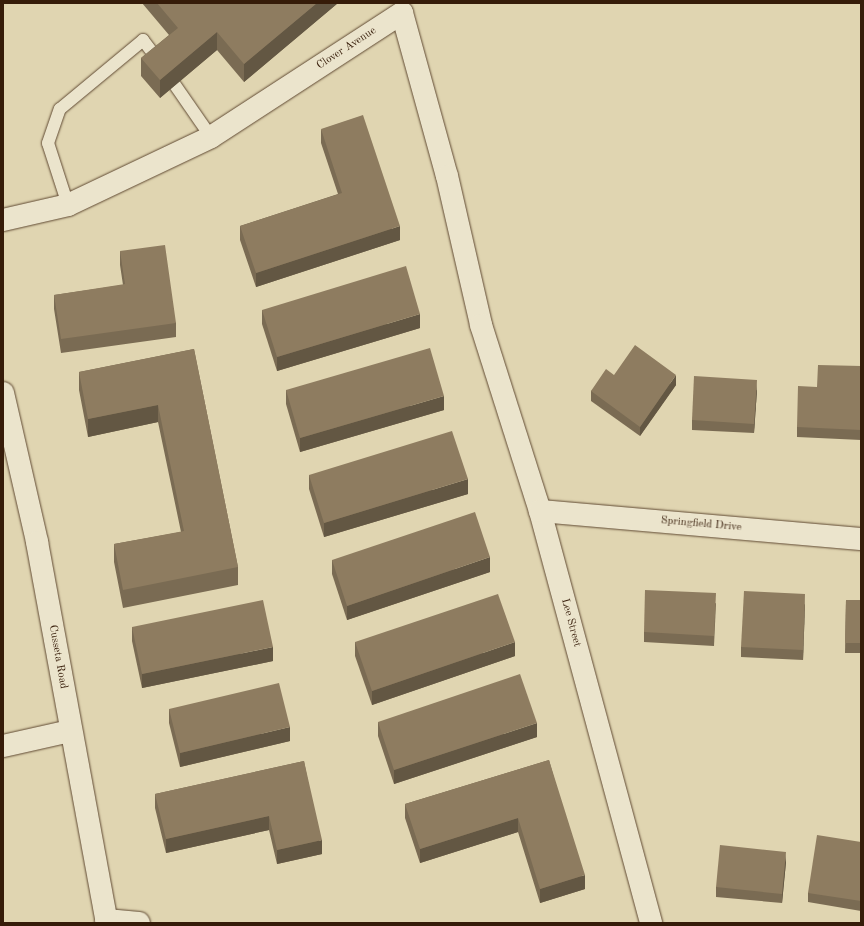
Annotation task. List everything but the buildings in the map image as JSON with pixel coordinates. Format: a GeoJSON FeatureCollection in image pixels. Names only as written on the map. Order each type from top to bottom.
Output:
{"type":"FeatureCollection","features":[{"type":"Feature","properties":{"kind":"street","name":"Clover Avenue"},"geometry":{"type":"LineString","coordinates":[[3,220],[68,205],[211,137],[408,8],[481,326]]}},
{"type":"Feature","properties":{"kind":"street","name":"Lee Street"},"geometry":{"type":"LineString","coordinates":[[481,326],[540,511],[651,923]]}},
{"type":"Feature","properties":{"kind":"street","name":"Cusseta Road"},"geometry":{"type":"LineString","coordinates":[[3,393],[37,542],[70,731],[106,922]]}},
{"type":"Feature","properties":{"kind":"street","name":"Springfield Drive"},"geometry":{"type":"LineString","coordinates":[[540,511],[861,539]]}},
{"type":"Feature","properties":{"kind":"street"},"geometry":{"type":"LineString","coordinates":[[3,746],[70,731]]}},
{"type":"Feature","properties":{"kind":"street"},"geometry":{"type":"LineString","coordinates":[[106,922],[139,923]]}},
{"type":"Feature","properties":{"kind":"lane"},"geometry":{"type":"LineString","coordinates":[[68,205],[48,143],[60,109],[142,40],[158,61]]}},
{"type":"Feature","properties":{"kind":"lane"},"geometry":{"type":"LineString","coordinates":[[175,84],[211,137]]}}]}
